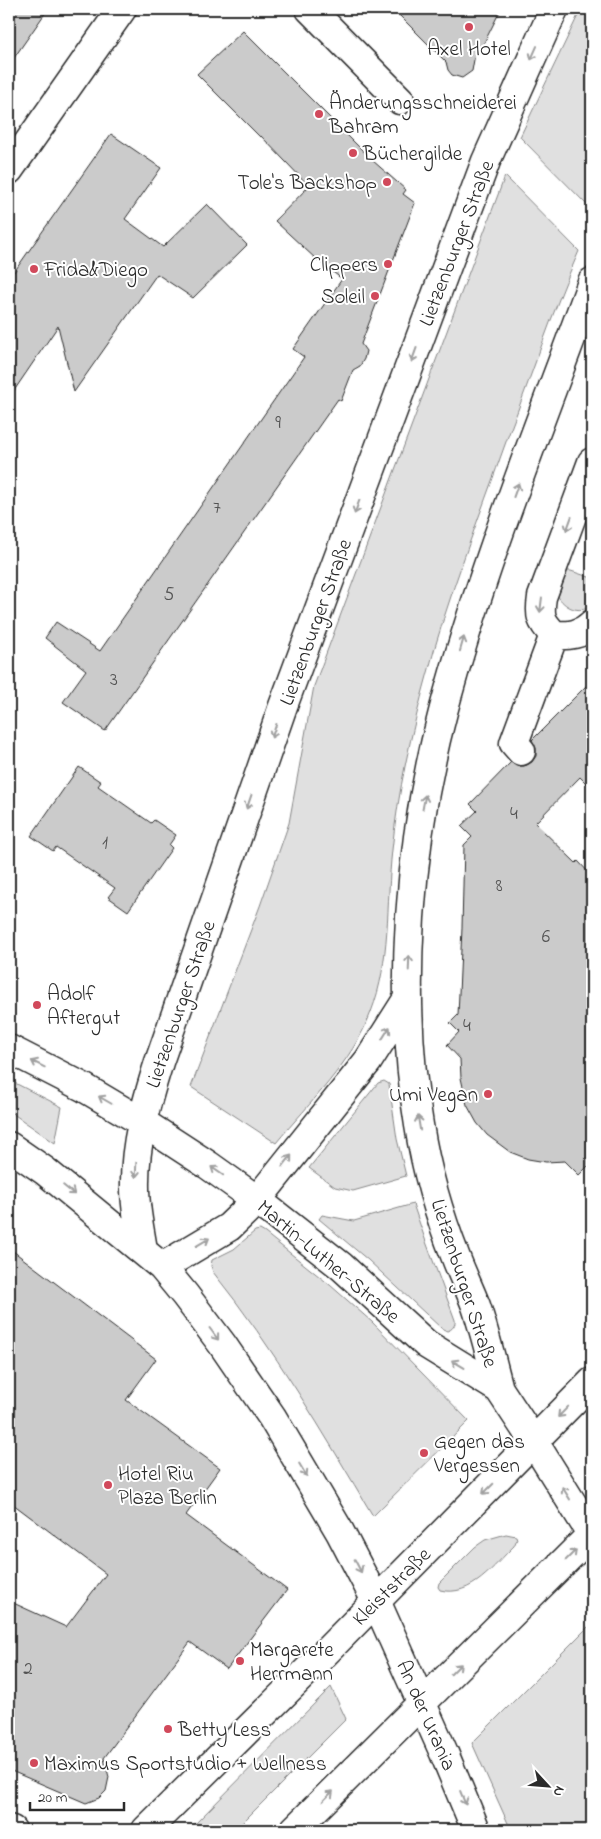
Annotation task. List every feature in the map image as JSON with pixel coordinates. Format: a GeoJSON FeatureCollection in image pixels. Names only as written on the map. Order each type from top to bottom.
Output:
{"type":"FeatureCollection","features":[{"type":"Feature","properties":{"kind":"main road"},"geometry":{"type":"LineString","coordinates":[[9,170],[122,9]]}},
{"type":"Feature","properties":{"kind":"main road"},"geometry":{"type":"LineString","coordinates":[[310,9],[400,100]]}},
{"type":"Feature","properties":{"kind":"main road","name":"Lietzenburger Straße"},"geometry":{"type":"LineString","coordinates":[[408,998],[368,1061],[256,1200],[229,1227],[152,1259],[135,1190],[136,1160],[142,1122],[159,1062],[286,697],[486,162],[554,9]]}},
{"type":"Feature","properties":{"kind":"main road","name":"Lietzenburger Straße"},"geometry":{"type":"LineString","coordinates":[[499,1389],[476,1306],[455,1256],[428,1171],[419,1125],[413,1084],[408,998],[413,880],[423,808],[442,715],[468,626],[486,570],[592,282]]}},
{"type":"Feature","properties":{"kind":"main road"},"geometry":{"type":"LineString","coordinates":[[592,462],[542,597],[540,611],[542,623],[554,635],[572,636],[586,630],[592,624]]}},
{"type":"Feature","properties":{"kind":"main road"},"geometry":{"type":"LineString","coordinates":[[521,751],[514,743],[554,635]]}},
{"type":"Feature","properties":{"kind":"main road","name":"Martin-Luther-Straße"},"geometry":{"type":"LineString","coordinates":[[9,1049],[68,1078],[142,1122],[256,1200],[341,1266],[426,1344],[499,1389],[592,1534]]}},
{"type":"Feature","properties":{"kind":"main road"},"geometry":{"type":"LineString","coordinates":[[9,1146],[45,1171],[152,1259],[185,1295],[222,1344],[272,1417],[340,1532],[376,1601]]}},
{"type":"Feature","properties":{"kind":"main road","name":"Kleiststraße"},"geometry":{"type":"LineString","coordinates":[[146,1830],[592,1382]]}},
{"type":"Feature","properties":{"kind":"main road"},"geometry":{"type":"LineString","coordinates":[[294,1830],[592,1534]]}},
{"type":"Feature","properties":{"kind":"main road","name":"An der Urania"},"geometry":{"type":"LineString","coordinates":[[376,1601],[450,1766],[476,1830]]}},
{"type":"Feature","properties":{"kind":"shaded area"},"geometry":{"type":"Polygon","coordinates":[[[581,9],[592,9],[592,210],[520,137],[581,9]]]}},
{"type":"Feature","properties":{"kind":"shaded area"},"geometry":{"type":"Polygon","coordinates":[[[505,176],[579,251],[507,439],[435,646],[410,741],[401,784],[390,870],[385,953],[382,973],[371,1012],[363,1031],[342,1065],[276,1143],[191,1087],[260,906],[289,823],[314,686],[505,176]]]}},
{"type":"Feature","properties":{"kind":"shaded area"},"geometry":{"type":"Polygon","coordinates":[[[565,571],[571,571],[592,578],[592,606],[577,609],[568,606],[560,600],[557,595],[565,571]]]}},
{"type":"Feature","properties":{"kind":"shaded area"},"geometry":{"type":"Polygon","coordinates":[[[9,1080],[62,1107],[55,1143],[9,1111],[9,1080]]]}},
{"type":"Feature","properties":{"kind":"shaded area"},"geometry":{"type":"Polygon","coordinates":[[[384,1081],[389,1084],[397,1139],[406,1176],[353,1191],[335,1187],[309,1168],[378,1083],[384,1081]]]}},
{"type":"Feature","properties":{"kind":"shaded area"},"geometry":{"type":"Polygon","coordinates":[[[413,1204],[455,1320],[451,1330],[447,1331],[441,1328],[368,1260],[319,1219],[322,1215],[354,1221],[413,1204]]]}},
{"type":"Feature","properties":{"kind":"shaded area"},"geometry":{"type":"Polygon","coordinates":[[[260,1230],[330,1285],[372,1322],[469,1421],[373,1516],[277,1360],[213,1272],[212,1260],[234,1249],[255,1231],[260,1230]]]}},
{"type":"Feature","properties":{"kind":"shaded area"},"geometry":{"type":"Polygon","coordinates":[[[506,1534],[516,1536],[517,1539],[514,1546],[482,1578],[462,1589],[452,1591],[440,1590],[438,1587],[439,1583],[475,1547],[485,1540],[506,1534]]]}},
{"type":"Feature","properties":{"kind":"shaded area"},"geometry":{"type":"Polygon","coordinates":[[[592,1623],[592,1830],[511,1830],[472,1743],[592,1623]]]}},
{"type":"Feature","properties":{"kind":"shaded area"},"geometry":{"type":"Polygon","coordinates":[[[331,1687],[346,1719],[235,1830],[189,1830],[331,1687]]]}},
{"type":"Feature","properties":{"kind":"building"},"geometry":{"type":"Polygon","coordinates":[[[9,9],[48,9],[9,65],[9,9]]]}},
{"type":"Feature","properties":{"kind":"building","name":"Axel Hotel"},"geometry":{"type":"Polygon","coordinates":[[[393,9],[501,9],[481,49],[475,54],[472,71],[462,78],[452,75],[448,70],[446,62],[393,9]]]}},
{"type":"Feature","properties":{"kind":"building"},"geometry":{"type":"Polygon","coordinates":[[[243,31],[372,160],[406,190],[403,194],[415,203],[361,344],[366,351],[364,359],[360,366],[353,370],[341,401],[338,399],[105,731],[63,702],[86,670],[45,638],[56,622],[100,651],[304,357],[293,349],[342,279],[317,260],[275,221],[309,186],[197,74],[243,31]]]}},
{"type":"Feature","properties":{"kind":"building"},"geometry":{"type":"Polygon","coordinates":[[[111,134],[161,168],[125,219],[163,247],[207,204],[247,245],[193,298],[157,274],[74,392],[58,326],[9,398],[9,272],[14,272],[111,134]]]}},
{"type":"Feature","properties":{"kind":"building"},"geometry":{"type":"Polygon","coordinates":[[[592,680],[592,789],[580,777],[535,823],[592,876],[592,1162],[579,1175],[565,1161],[546,1162],[528,1159],[510,1152],[487,1135],[477,1123],[467,1105],[461,1078],[460,1059],[447,1045],[459,1032],[450,1023],[458,1015],[464,845],[472,837],[461,826],[477,811],[470,804],[511,762],[516,766],[524,766],[532,762],[536,756],[536,748],[532,740],[592,680]]]}},
{"type":"Feature","properties":{"kind":"building"},"geometry":{"type":"Polygon","coordinates":[[[79,767],[101,782],[98,786],[151,823],[154,820],[176,835],[169,845],[172,848],[128,911],[108,897],[115,888],[56,847],[53,851],[31,836],[79,767]]]}},
{"type":"Feature","properties":{"kind":"building"},"geometry":{"type":"Polygon","coordinates":[[[9,1248],[156,1359],[126,1400],[220,1468],[186,1515],[287,1590],[227,1669],[190,1642],[104,1758],[109,1777],[106,1791],[99,1798],[86,1803],[9,1770],[9,1601],[66,1627],[106,1574],[9,1501],[9,1248]]]}},
{"type":"Feature","properties":{"kind":"place","name":"Axel Hotel"},"geometry":{"type":"Point","coordinates":[469,27]}},
{"type":"Feature","properties":{"kind":"place","name":"Änderungsschneiderei Bahram"},"geometry":{"type":"Point","coordinates":[319,114]}},
{"type":"Feature","properties":{"kind":"place","name":"Büchergilde"},"geometry":{"type":"Point","coordinates":[353,153]}},
{"type":"Feature","properties":{"kind":"place","name":"Tole's Backshop"},"geometry":{"type":"Point","coordinates":[387,182]}},
{"type":"Feature","properties":{"kind":"place","name":"Clippers"},"geometry":{"type":"Point","coordinates":[388,264]}},
{"type":"Feature","properties":{"kind":"place","name":"Frida&Diego"},"geometry":{"type":"Point","coordinates":[34,269]}},
{"type":"Feature","properties":{"kind":"place","name":"Soleil"},"geometry":{"type":"Point","coordinates":[375,296]}},
{"type":"Feature","properties":{"kind":"place","name":"Adolf Aftergut"},"geometry":{"type":"Point","coordinates":[37,1005]}},
{"type":"Feature","properties":{"kind":"place","name":"Umi Vegan"},"geometry":{"type":"Point","coordinates":[488,1094]}},
{"type":"Feature","properties":{"kind":"place","name":"Gegen das Vergessen"},"geometry":{"type":"Point","coordinates":[424,1453]}},
{"type":"Feature","properties":{"kind":"place","name":"Hotel Riu Plaza Berlin"},"geometry":{"type":"Point","coordinates":[108,1485]}},
{"type":"Feature","properties":{"kind":"place","name":"Margarete Herrmann"},"geometry":{"type":"Point","coordinates":[240,1661]}},
{"type":"Feature","properties":{"kind":"place","name":"Betty Less"},"geometry":{"type":"Point","coordinates":[168,1729]}},
{"type":"Feature","properties":{"kind":"place","name":"Maximus Sportstudio + Wellness"},"geometry":{"type":"Point","coordinates":[34,1763]}}]}
